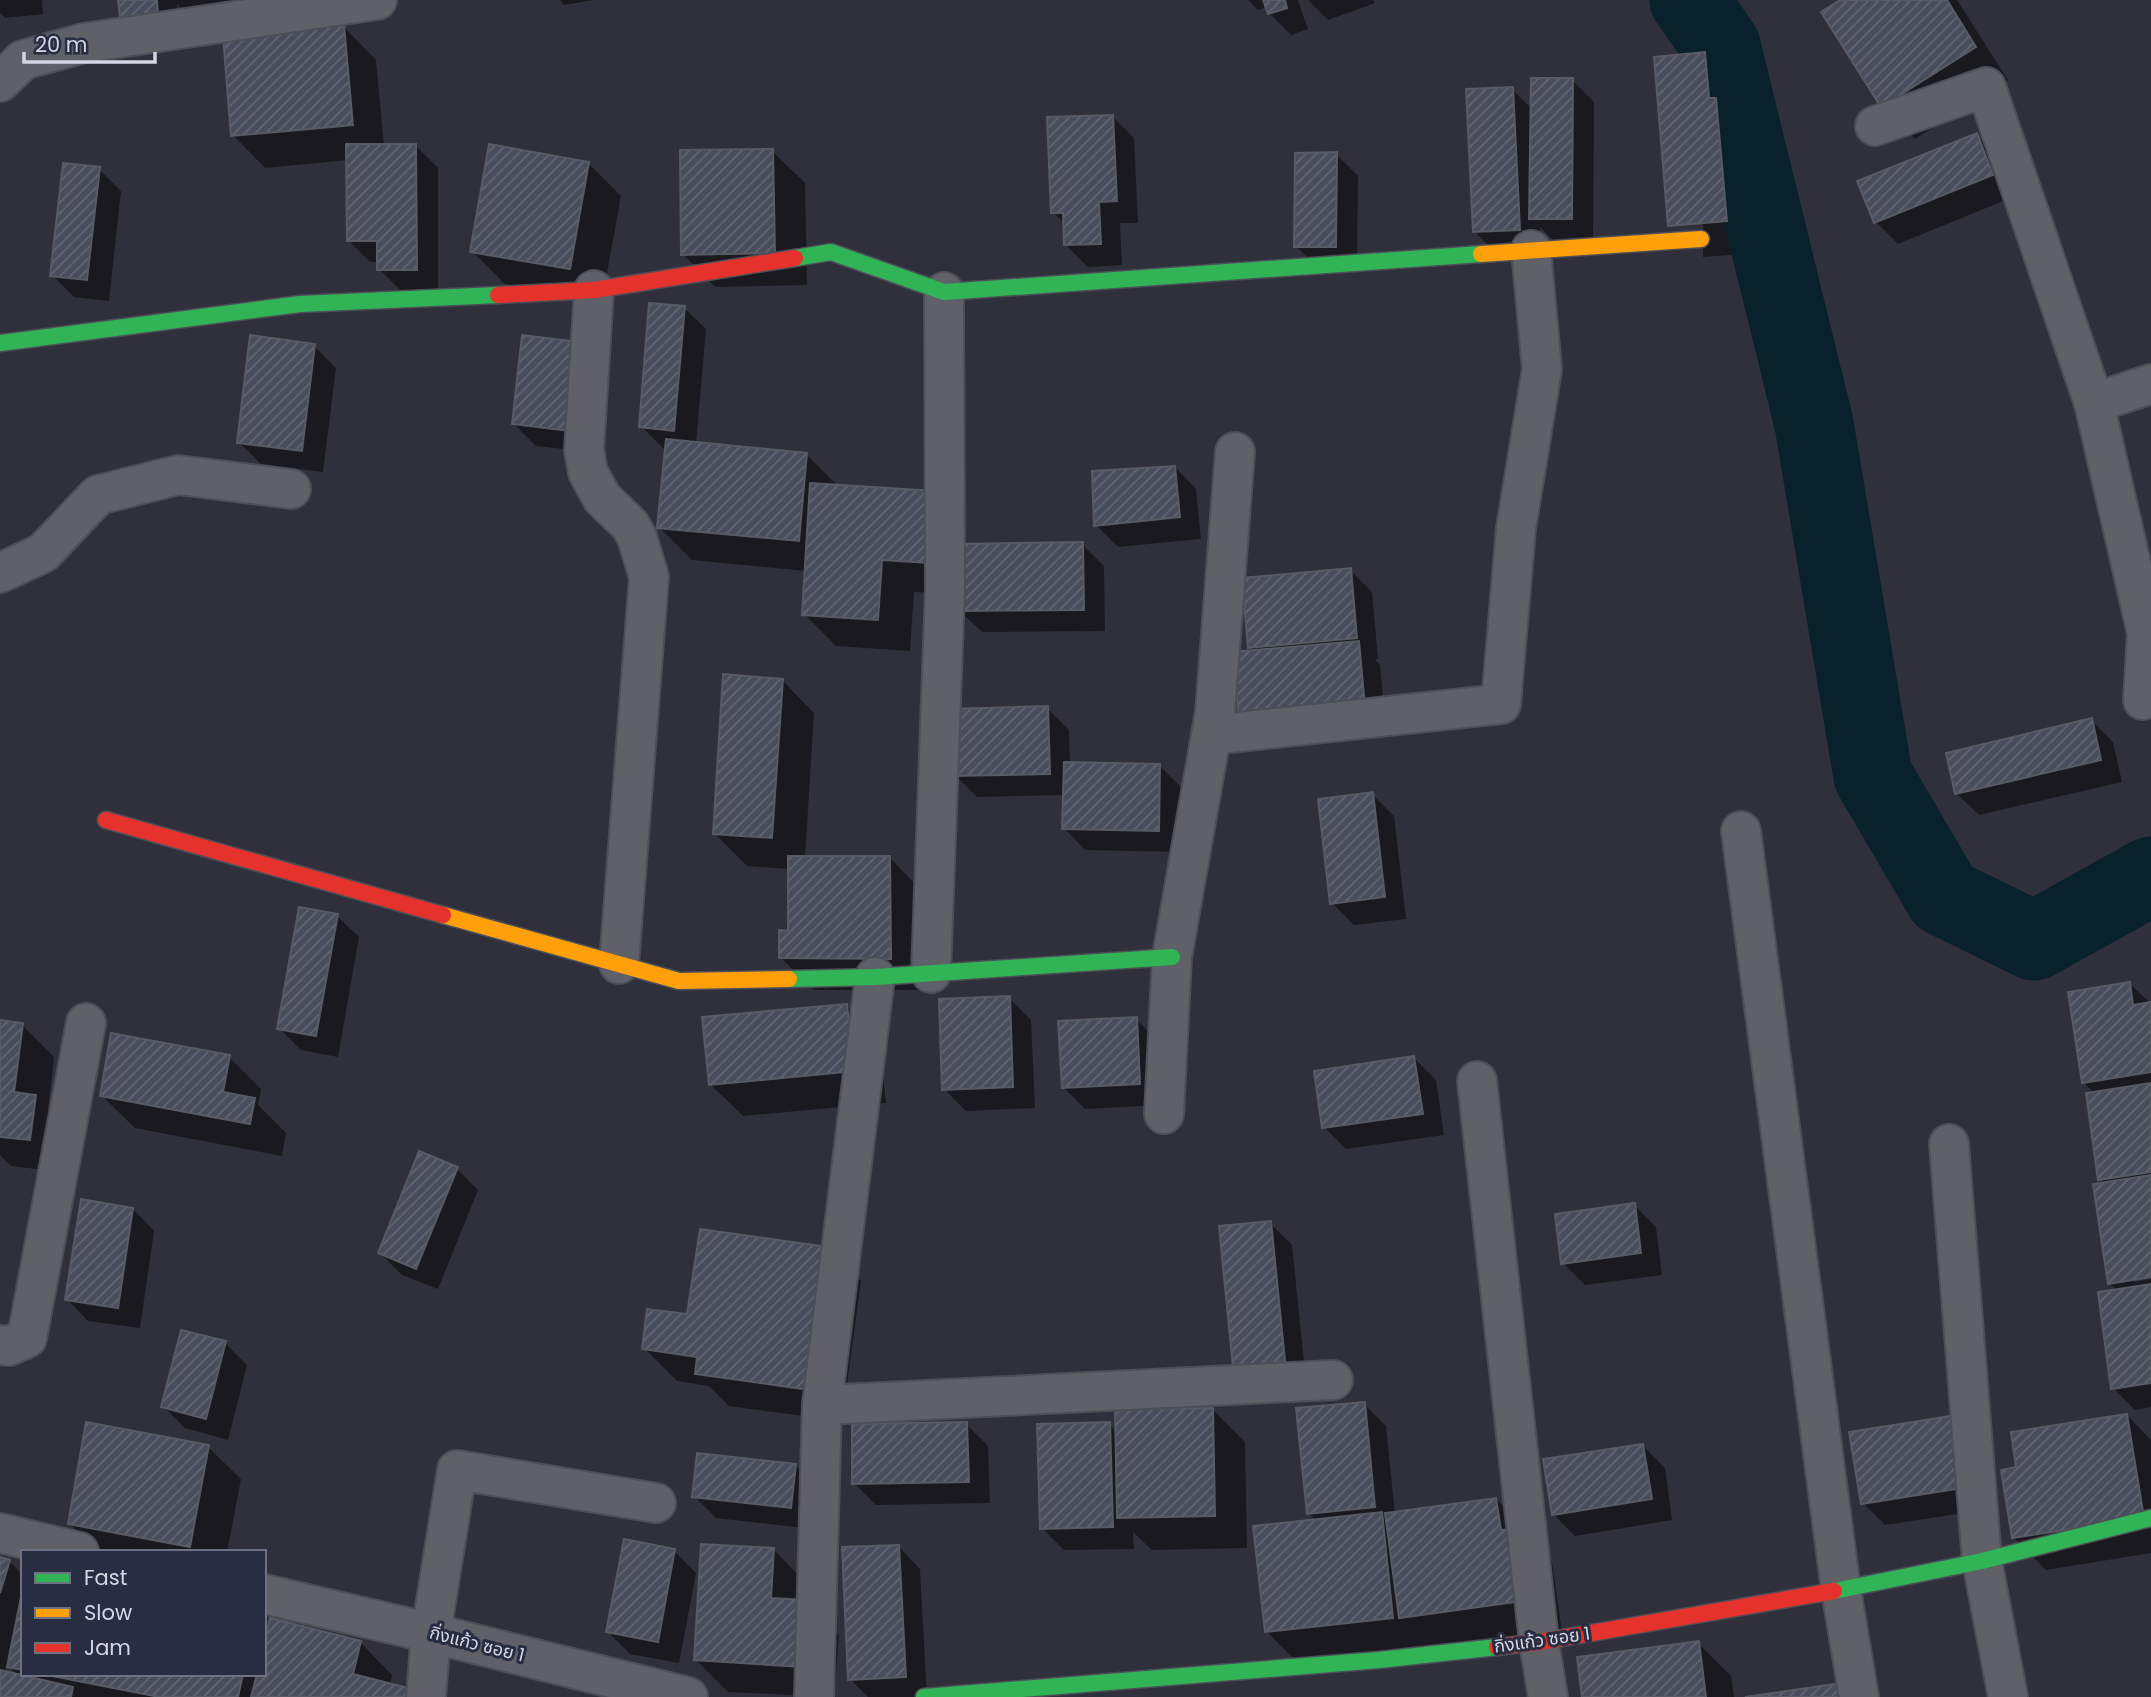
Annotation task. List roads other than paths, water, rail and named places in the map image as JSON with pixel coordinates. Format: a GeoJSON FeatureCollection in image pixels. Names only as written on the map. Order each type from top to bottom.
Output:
{"type":"FeatureCollection","features":[{"type":"Feature","properties":{"kind":"street"},"geometry":{"type":"LineString","coordinates":[[0,82],[23,60],[84,43],[377,0]]}},
{"type":"Feature","properties":{"kind":"street"},"geometry":{"type":"LineString","coordinates":[[1875,126],[1986,87],[2094,403],[2149,632],[2143,699]]}},
{"type":"Feature","properties":{"kind":"street"},"geometry":{"type":"LineString","coordinates":[[0,343],[300,304],[594,290],[831,252],[944,292],[1701,239]]}},
{"type":"Feature","properties":{"kind":"street"},"geometry":{"type":"LineString","coordinates":[[1211,735],[1501,704],[1516,528],[1542,369],[1531,250]]}},
{"type":"Feature","properties":{"kind":"street"},"geometry":{"type":"LineString","coordinates":[[594,290],[584,450],[588,472],[602,498],[630,525],[637,537],[649,577],[619,964]]}},
{"type":"Feature","properties":{"kind":"street"},"geometry":{"type":"LineString","coordinates":[[931,973],[945,590],[944,292]]}},
{"type":"Feature","properties":{"kind":"street"},"geometry":{"type":"LineString","coordinates":[[2094,403],[2151,384]]}},
{"type":"Feature","properties":{"kind":"street"},"geometry":{"type":"LineString","coordinates":[[1164,1114],[1172,957],[1215,713],[1235,452]]}},
{"type":"Feature","properties":{"kind":"street"},"geometry":{"type":"LineString","coordinates":[[0,573],[43,553],[98,495],[178,475],[291,489]]}},
{"type":"Feature","properties":{"kind":"street"},"geometry":{"type":"LineString","coordinates":[[106,820],[679,981],[875,977],[1172,957]]}},
{"type":"Feature","properties":{"kind":"street"},"geometry":{"type":"LineString","coordinates":[[1741,831],[1841,1590],[1859,1697]]}},
{"type":"Feature","properties":{"kind":"street"},"geometry":{"type":"LineString","coordinates":[[814,1697],[822,1405],[875,977]]}},
{"type":"Feature","properties":{"kind":"street"},"geometry":{"type":"LineString","coordinates":[[0,1345],[9,1346],[27,1338],[86,1023]]}},
{"type":"Feature","properties":{"kind":"street"},"geometry":{"type":"LineString","coordinates":[[1477,1081],[1539,1642],[1548,1697]]}},
{"type":"Feature","properties":{"kind":"street"},"geometry":{"type":"LineString","coordinates":[[1949,1144],[1982,1561],[2008,1697]]}},
{"type":"Feature","properties":{"kind":"street"},"geometry":{"type":"LineString","coordinates":[[822,1405],[1333,1381]]}},
{"type":"Feature","properties":{"kind":"street"},"geometry":{"type":"LineString","coordinates":[[426,1697],[431,1633],[457,1470],[656,1503]]}},
{"type":"Feature","properties":{"kind":"street","name":"กิ่งแก้ว ซอย 1"},"geometry":{"type":"LineString","coordinates":[[924,1697],[1232,1685],[1379,1660],[1539,1642],[1841,1590],[1982,1561],[2151,1518]]}},
{"type":"Feature","properties":{"kind":"street"},"geometry":{"type":"LineString","coordinates":[[0,1534],[70,1550]]}},
{"type":"Feature","properties":{"kind":"street","name":"กิ่งแก้ว ซอย 1"},"geometry":{"type":"LineString","coordinates":[[266,1594],[688,1697]]}},
{"type":"Feature","properties":{"kind":"waterway"},"geometry":{"type":"LineString","coordinates":[[1689,0],[1721,46],[1814,424],[1873,776],[1944,897],[2034,941],[2151,876]]}}]}
